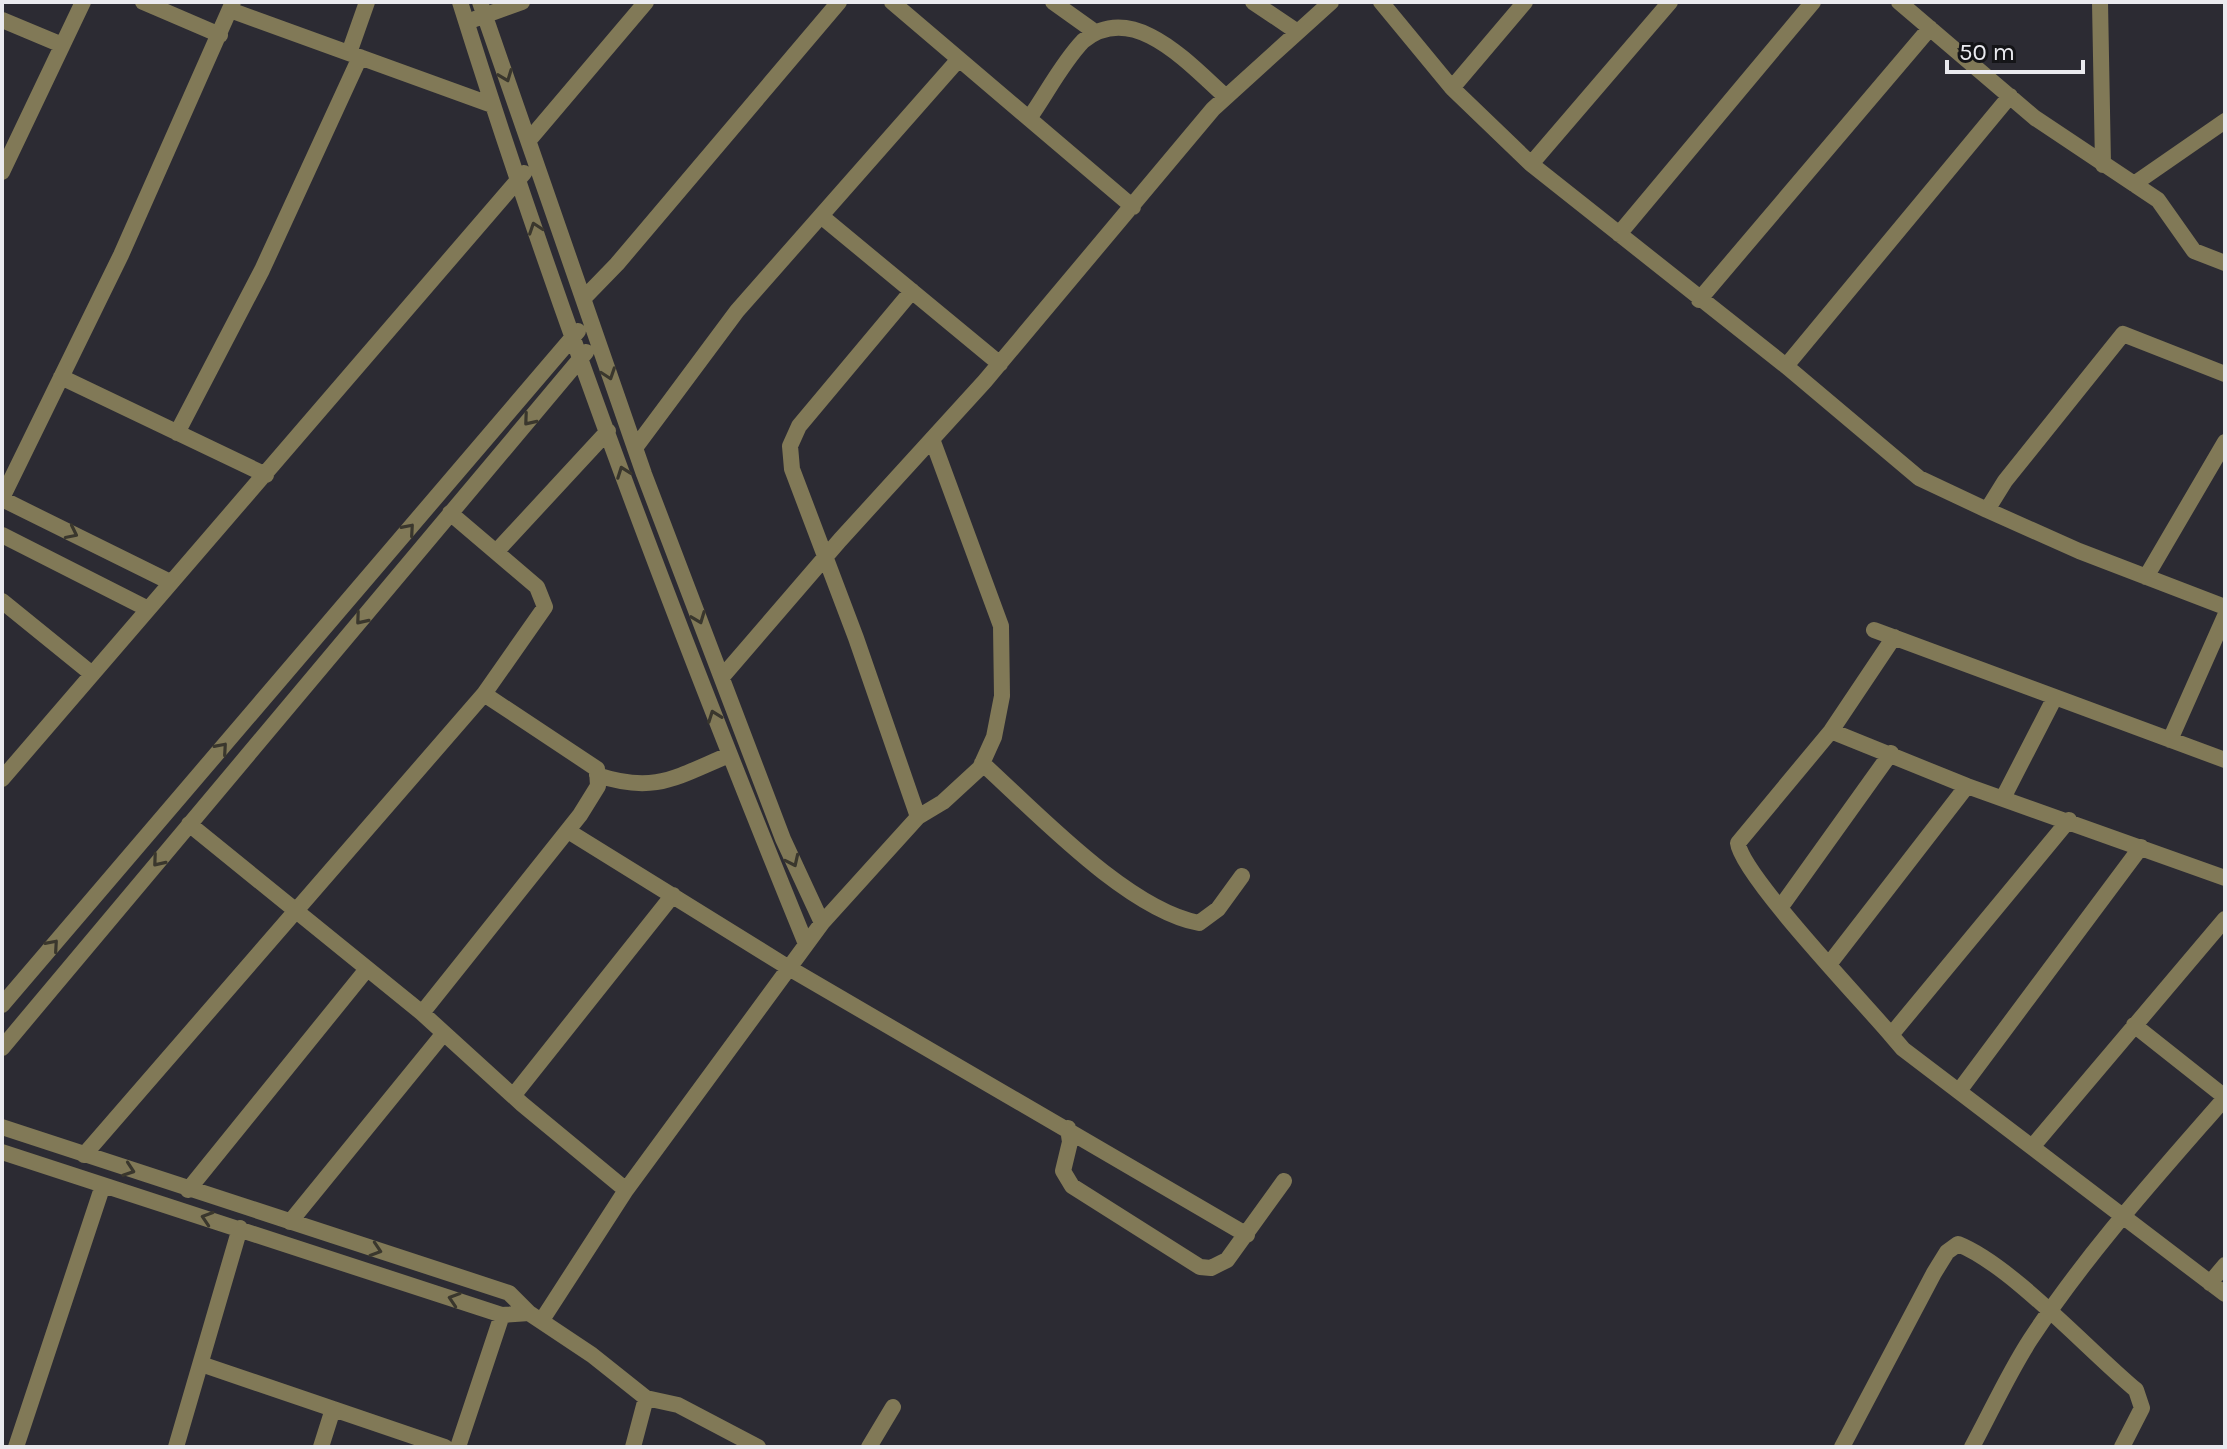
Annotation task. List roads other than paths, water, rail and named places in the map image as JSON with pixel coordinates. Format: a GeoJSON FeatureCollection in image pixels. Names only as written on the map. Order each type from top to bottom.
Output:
{"type":"FeatureCollection","features":[{"type":"Feature","properties":{"kind":"street"},"geometry":{"type":"LineString","coordinates":[[2,172],[83,2]]}},
{"type":"Feature","properties":{"kind":"street"},"geometry":{"type":"LineString","coordinates":[[143,2],[220,35]]}},
{"type":"Feature","properties":{"kind":"street"},"geometry":{"type":"LineString","coordinates":[[177,433],[275,243],[354,55],[367,2]]}},
{"type":"Feature","properties":{"kind":"street"},"geometry":{"type":"LineString","coordinates":[[460,2],[492,105],[608,431],[729,755],[806,944]]}},
{"type":"Feature","properties":{"kind":"street"},"geometry":{"type":"LineString","coordinates":[[467,22],[482,9],[522,2]]}},
{"type":"Feature","properties":{"kind":"street"},"geometry":{"type":"LineString","coordinates":[[529,140],[646,2]]}},
{"type":"Feature","properties":{"kind":"street"},"geometry":{"type":"LineString","coordinates":[[583,299],[617,264],[839,2]]}},
{"type":"Feature","properties":{"kind":"street"},"geometry":{"type":"LineString","coordinates":[[892,2],[1133,207]]}},
{"type":"Feature","properties":{"kind":"street"},"geometry":{"type":"LineString","coordinates":[[1053,2],[1095,32]]}},
{"type":"Feature","properties":{"kind":"street"},"geometry":{"type":"LineString","coordinates":[[1253,2],[1296,31]]}},
{"type":"Feature","properties":{"kind":"street"},"geometry":{"type":"LineString","coordinates":[[722,677],[1000,364],[1226,97],[1331,2]]}},
{"type":"Feature","properties":{"kind":"street"},"geometry":{"type":"LineString","coordinates":[[1381,2],[1452,88],[1531,164],[1786,366],[1919,478],[1987,510],[2225,607]]}},
{"type":"Feature","properties":{"kind":"street"},"geometry":{"type":"LineString","coordinates":[[1452,88],[1525,2]]}},
{"type":"Feature","properties":{"kind":"street"},"geometry":{"type":"LineString","coordinates":[[1531,164],[1670,2]]}},
{"type":"Feature","properties":{"kind":"street"},"geometry":{"type":"LineString","coordinates":[[1619,234],[1813,2]]}},
{"type":"Feature","properties":{"kind":"street"},"geometry":{"type":"LineString","coordinates":[[1899,2],[2035,118],[2158,200],[2194,251],[2225,263]]}},
{"type":"Feature","properties":{"kind":"street"},"geometry":{"type":"LineString","coordinates":[[2100,2],[2103,165]]}},
{"type":"Feature","properties":{"kind":"street"},"geometry":{"type":"LineString","coordinates":[[170,582],[2,498],[121,255],[232,6],[492,105]]}},
{"type":"Feature","properties":{"kind":"street"},"geometry":{"type":"LineString","coordinates":[[482,9],[635,448],[783,839],[822,923]]}},
{"type":"Feature","properties":{"kind":"street"},"geometry":{"type":"LineString","coordinates":[[2,20],[62,45]]}},
{"type":"Feature","properties":{"kind":"street"},"geometry":{"type":"LineString","coordinates":[[1030,117],[1083,40],[1110,21],[1129,20],[1161,36],[1226,97]]}},
{"type":"Feature","properties":{"kind":"street"},"geometry":{"type":"LineString","coordinates":[[1699,300],[1930,28]]}},
{"type":"Feature","properties":{"kind":"street"},"geometry":{"type":"LineString","coordinates":[[635,448],[737,311],[959,59]]}},
{"type":"Feature","properties":{"kind":"street"},"geometry":{"type":"LineString","coordinates":[[1786,366],[2010,96]]}},
{"type":"Feature","properties":{"kind":"street"},"geometry":{"type":"LineString","coordinates":[[2134,184],[2225,121]]}},
{"type":"Feature","properties":{"kind":"street"},"geometry":{"type":"LineString","coordinates":[[2,779],[536,160]]}},
{"type":"Feature","properties":{"kind":"street"},"geometry":{"type":"LineString","coordinates":[[821,216],[1000,364]]}},
{"type":"Feature","properties":{"kind":"street"},"geometry":{"type":"LineString","coordinates":[[912,291],[799,426],[790,446],[792,469],[918,817]]}},
{"type":"Feature","properties":{"kind":"street"},"geometry":{"type":"LineString","coordinates":[[2,1005],[590,318]]}},
{"type":"Feature","properties":{"kind":"street"},"geometry":{"type":"LineString","coordinates":[[1987,510],[2005,481],[2123,334],[2225,374]]}},
{"type":"Feature","properties":{"kind":"street"},"geometry":{"type":"LineString","coordinates":[[2,1048],[597,339]]}},
{"type":"Feature","properties":{"kind":"street"},"geometry":{"type":"LineString","coordinates":[[61,377],[266,475]]}},
{"type":"Feature","properties":{"kind":"street"},"geometry":{"type":"LineString","coordinates":[[496,552],[608,431]]}},
{"type":"Feature","properties":{"kind":"street"},"geometry":{"type":"LineString","coordinates":[[536,1316],[822,923],[918,817],[943,802],[982,763],[994,737],[1002,696],[1001,626],[932,439]]}},
{"type":"Feature","properties":{"kind":"street"},"geometry":{"type":"LineString","coordinates":[[2146,577],[2225,442]]}},
{"type":"Feature","properties":{"kind":"street"},"geometry":{"type":"LineString","coordinates":[[84,1155],[507,667],[545,607],[537,587],[450,513]]}},
{"type":"Feature","properties":{"kind":"street"},"geometry":{"type":"LineString","coordinates":[[2,535],[148,609]]}},
{"type":"Feature","properties":{"kind":"street"},"geometry":{"type":"LineString","coordinates":[[2,601],[92,674]]}},
{"type":"Feature","properties":{"kind":"street"},"geometry":{"type":"LineString","coordinates":[[2170,740],[2225,616]]}},
{"type":"Feature","properties":{"kind":"street"},"geometry":{"type":"LineString","coordinates":[[1874,630],[2225,760]]}},
{"type":"Feature","properties":{"kind":"street"},"geometry":{"type":"LineString","coordinates":[[1894,637],[1831,731],[1738,843],[1739,855],[1780,908],[1891,1035],[1959,1091],[2225,1294]]}},
{"type":"Feature","properties":{"kind":"street"},"geometry":{"type":"LineString","coordinates":[[422,1013],[568,831],[598,786],[597,769],[507,713],[484,694]]}},
{"type":"Feature","properties":{"kind":"street"},"geometry":{"type":"LineString","coordinates":[[2003,798],[2055,697]]}},
{"type":"Feature","properties":{"kind":"street"},"geometry":{"type":"LineString","coordinates":[[1831,731],[1967,786],[2225,878]]}},
{"type":"Feature","properties":{"kind":"street"},"geometry":{"type":"LineString","coordinates":[[1780,908],[1891,753]]}},
{"type":"Feature","properties":{"kind":"street"},"geometry":{"type":"LineString","coordinates":[[597,775],[629,785],[660,784],[729,755]]}},
{"type":"Feature","properties":{"kind":"street"},"geometry":{"type":"LineString","coordinates":[[982,763],[1074,845],[1149,904],[1177,919],[1199,923],[1218,909],[1242,876]]}},
{"type":"Feature","properties":{"kind":"street"},"geometry":{"type":"LineString","coordinates":[[1830,963],[1967,786]]}},
{"type":"Feature","properties":{"kind":"street"},"geometry":{"type":"LineString","coordinates":[[1891,1035],[2069,820]]}},
{"type":"Feature","properties":{"kind":"street"},"geometry":{"type":"LineString","coordinates":[[189,824],[422,1013],[513,1096],[626,1190]]}},
{"type":"Feature","properties":{"kind":"street"},"geometry":{"type":"LineString","coordinates":[[568,831],[789,968],[1247,1235]]}},
{"type":"Feature","properties":{"kind":"street"},"geometry":{"type":"LineString","coordinates":[[1959,1091],[2141,847]]}},
{"type":"Feature","properties":{"kind":"street"},"geometry":{"type":"LineString","coordinates":[[513,1096],[673,895]]}},
{"type":"Feature","properties":{"kind":"street"},"geometry":{"type":"LineString","coordinates":[[2032,1147],[2225,919]]}},
{"type":"Feature","properties":{"kind":"street"},"geometry":{"type":"LineString","coordinates":[[188,1190],[367,969]]}},
{"type":"Feature","properties":{"kind":"street"},"geometry":{"type":"LineString","coordinates":[[1972,1447],[2048,1313],[2123,1216],[2225,1098],[2134,1025]]}},
{"type":"Feature","properties":{"kind":"street"},"geometry":{"type":"LineString","coordinates":[[290,1222],[444,1033]]}},
{"type":"Feature","properties":{"kind":"street"},"geometry":{"type":"LineString","coordinates":[[2,1127],[509,1293],[646,1398],[678,1405],[758,1447]]}},
{"type":"Feature","properties":{"kind":"street"},"geometry":{"type":"LineString","coordinates":[[1068,1128],[1070,1142],[1063,1171],[1072,1186],[1200,1267],[1219,1266],[1247,1235],[1284,1181]]}},
{"type":"Feature","properties":{"kind":"street"},"geometry":{"type":"LineString","coordinates":[[2,1152],[502,1315],[536,1316]]}},
{"type":"Feature","properties":{"kind":"street"},"geometry":{"type":"LineString","coordinates":[[16,1447],[103,1185]]}},
{"type":"Feature","properties":{"kind":"street"},"geometry":{"type":"LineString","coordinates":[[176,1447],[240,1228]]}},
{"type":"Feature","properties":{"kind":"street"},"geometry":{"type":"LineString","coordinates":[[1842,1447],[1934,1273],[1947,1252],[1958,1244],[1977,1252],[2136,1390],[2142,1408],[2122,1447]]}},
{"type":"Feature","properties":{"kind":"street"},"geometry":{"type":"LineString","coordinates":[[2210,1283],[2225,1265]]}},
{"type":"Feature","properties":{"kind":"street"},"geometry":{"type":"LineString","coordinates":[[458,1447],[502,1315]]}},
{"type":"Feature","properties":{"kind":"street"},"geometry":{"type":"LineString","coordinates":[[201,1364],[445,1447]]}},
{"type":"Feature","properties":{"kind":"street"},"geometry":{"type":"LineString","coordinates":[[633,1447],[646,1398]]}},
{"type":"Feature","properties":{"kind":"street"},"geometry":{"type":"LineString","coordinates":[[869,1447],[893,1407]]}},
{"type":"Feature","properties":{"kind":"street"},"geometry":{"type":"LineString","coordinates":[[321,1447],[333,1409]]}}]}
